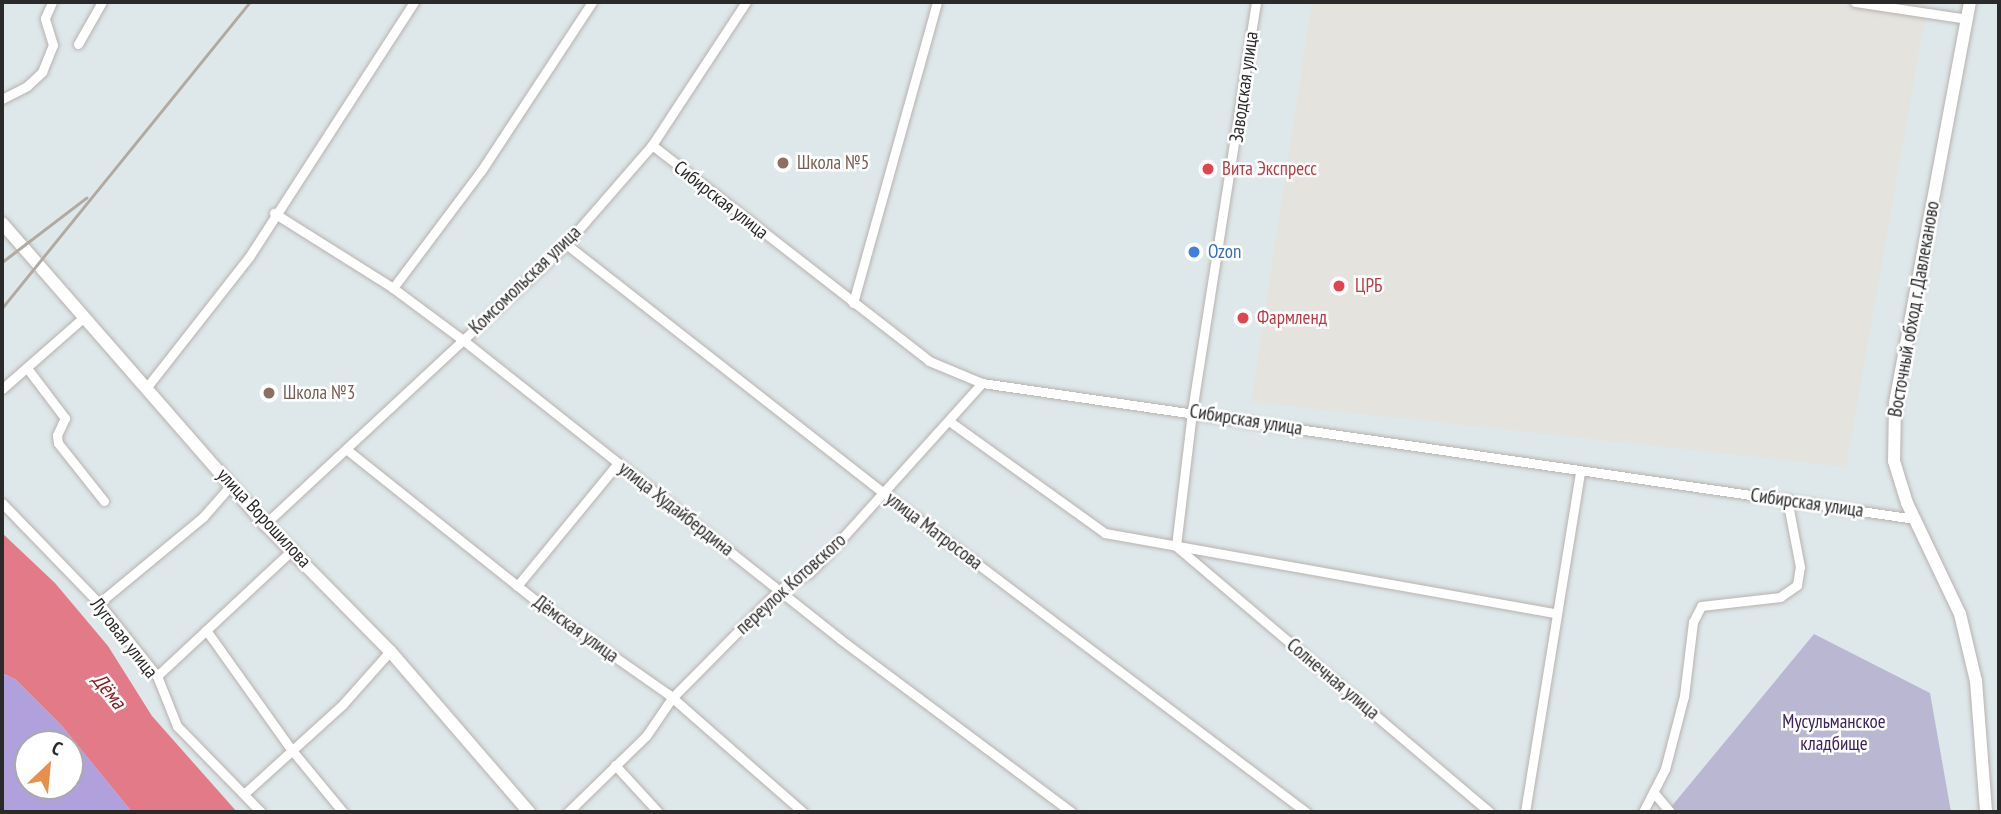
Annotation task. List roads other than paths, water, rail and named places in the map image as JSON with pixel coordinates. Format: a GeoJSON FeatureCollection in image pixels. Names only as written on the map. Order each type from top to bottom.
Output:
{"type":"FeatureCollection","features":[{"type":"Feature","properties":{"kind":"street"},"geometry":{"type":"LineString","coordinates":[[2,99],[27,86],[42,72],[53,45],[45,18],[51,2]]}},
{"type":"Feature","properties":{"kind":"street"},"geometry":{"type":"LineString","coordinates":[[78,44],[102,2]]}},
{"type":"Feature","properties":{"kind":"street"},"geometry":{"type":"LineString","coordinates":[[147,387],[249,257],[274,213],[414,2]]}},
{"type":"Feature","properties":{"kind":"street"},"geometry":{"type":"LineString","coordinates":[[393,288],[481,171],[592,2]]}},
{"type":"Feature","properties":{"kind":"street","name":"Комсомольская улица"},"geometry":{"type":"LineString","coordinates":[[265,524],[566,244],[652,145],[746,2]]}},
{"type":"Feature","properties":{"kind":"street"},"geometry":{"type":"LineString","coordinates":[[853,303],[937,2]]}},
{"type":"Feature","properties":{"kind":"street","name":"Заводская улица"},"geometry":{"type":"LineString","coordinates":[[1176,546],[1192,411],[1256,2]]}},
{"type":"Feature","properties":{"kind":"street"},"geometry":{"type":"LineString","coordinates":[[1855,2],[1967,19]]}},
{"type":"Feature","properties":{"kind":"street","name":"Восточный обход г. Давлеканово"},"geometry":{"type":"LineString","coordinates":[[1970,2],[1895,404],[1894,461],[1915,519],[1960,614],[1973,668],[1986,812]]}},
{"type":"Feature","properties":{"kind":"street","name":"Сибирская улица"},"geometry":{"type":"LineString","coordinates":[[652,145],[929,361],[982,383],[1192,411],[1915,519]]}},
{"type":"Feature","properties":{"kind":"street","name":"улица Худайбердина"},"geometry":{"type":"LineString","coordinates":[[274,213],[393,288],[463,340],[779,590],[1071,812]]}},
{"type":"Feature","properties":{"kind":"street","name":"улица Ворошилова"},"geometry":{"type":"LineString","coordinates":[[2,222],[265,524],[293,549],[390,651],[523,810]]}},
{"type":"Feature","properties":{"kind":"street","name":"улица Матросова"},"geometry":{"type":"LineString","coordinates":[[566,244],[885,494],[1306,812]]}},
{"type":"Feature","properties":{"kind":"street"},"geometry":{"type":"LineString","coordinates":[[2,389],[84,317]]}},
{"type":"Feature","properties":{"kind":"street"},"geometry":{"type":"LineString","coordinates":[[27,368],[65,418],[57,435],[58,443],[104,501]]}},
{"type":"Feature","properties":{"kind":"street","name":"переулок Котовского"},"geometry":{"type":"LineString","coordinates":[[568,812],[646,736],[672,698],[779,590],[809,573],[885,494],[982,383]]}},
{"type":"Feature","properties":{"kind":"street"},"geometry":{"type":"LineString","coordinates":[[949,421],[1105,533],[1556,614]]}},
{"type":"Feature","properties":{"kind":"street","name":"Дёмская улица"},"geometry":{"type":"LineString","coordinates":[[346,449],[517,586],[672,698],[803,812]]}},
{"type":"Feature","properties":{"kind":"street"},"geometry":{"type":"LineString","coordinates":[[517,586],[618,463]]}},
{"type":"Feature","properties":{"kind":"street"},"geometry":{"type":"LineString","coordinates":[[1525,812],[1580,471]]}},
{"type":"Feature","properties":{"kind":"street"},"geometry":{"type":"LineString","coordinates":[[99,603],[202,517],[231,485]]}},
{"type":"Feature","properties":{"kind":"street"},"geometry":{"type":"LineString","coordinates":[[1643,812],[1655,794],[1684,696],[1693,622],[1701,606],[1780,597],[1797,585],[1800,567],[1787,499]]}},
{"type":"Feature","properties":{"kind":"street","name":"Луговая улица"},"geometry":{"type":"LineString","coordinates":[[2,503],[99,603],[157,676],[177,726],[261,812]]}},
{"type":"Feature","properties":{"kind":"street","name":"Солнечная улица"},"geometry":{"type":"LineString","coordinates":[[1176,546],[1489,812]]}},
{"type":"Feature","properties":{"kind":"street"},"geometry":{"type":"LineString","coordinates":[[157,676],[293,549]]}},
{"type":"Feature","properties":{"kind":"street"},"geometry":{"type":"LineString","coordinates":[[206,630],[291,749],[343,812]]}},
{"type":"Feature","properties":{"kind":"street"},"geometry":{"type":"LineString","coordinates":[[245,793],[343,704],[390,651]]}},
{"type":"Feature","properties":{"kind":"street"},"geometry":{"type":"LineString","coordinates":[[615,765],[658,812]]}},
{"type":"Feature","properties":{"kind":"street"},"geometry":{"type":"LineString","coordinates":[[1655,794],[1670,812]]}},
{"type":"Feature","properties":{"kind":"water","name":"Дёма"},"geometry":{"type":"Polygon","coordinates":[[[2,533],[55,583],[108,646],[152,716],[237,812],[132,812],[84,753],[84,730],[65,730],[15,679],[2,673],[2,533]]]}},
{"type":"Feature","properties":{"kind":"railway"},"geometry":{"type":"LineString","coordinates":[[2,308],[250,2]]}},
{"type":"Feature","properties":{"kind":"railway"},"geometry":{"type":"LineString","coordinates":[[2,262],[86,198]]}},
{"type":"Feature","properties":{"kind":"place","name":"Школа №5"},"geometry":{"type":"Point","coordinates":[783,163]}},
{"type":"Feature","properties":{"kind":"place","name":"Вита Экспресс"},"geometry":{"type":"Point","coordinates":[1208,169]}},
{"type":"Feature","properties":{"kind":"place","name":"Ozon"},"geometry":{"type":"Point","coordinates":[1194,252]}},
{"type":"Feature","properties":{"kind":"place","name":"ЦРБ"},"geometry":{"type":"Point","coordinates":[1339,286]}},
{"type":"Feature","properties":{"kind":"place","name":"Фармленд"},"geometry":{"type":"Point","coordinates":[1243,318]}},
{"type":"Feature","properties":{"kind":"place","name":"Школа №3"},"geometry":{"type":"Point","coordinates":[269,393]}},
{"type":"Feature","properties":{"kind":"park label","name":"Мусульманское кладбище"},"geometry":{"type":"Point","coordinates":[1834,733]}}]}
